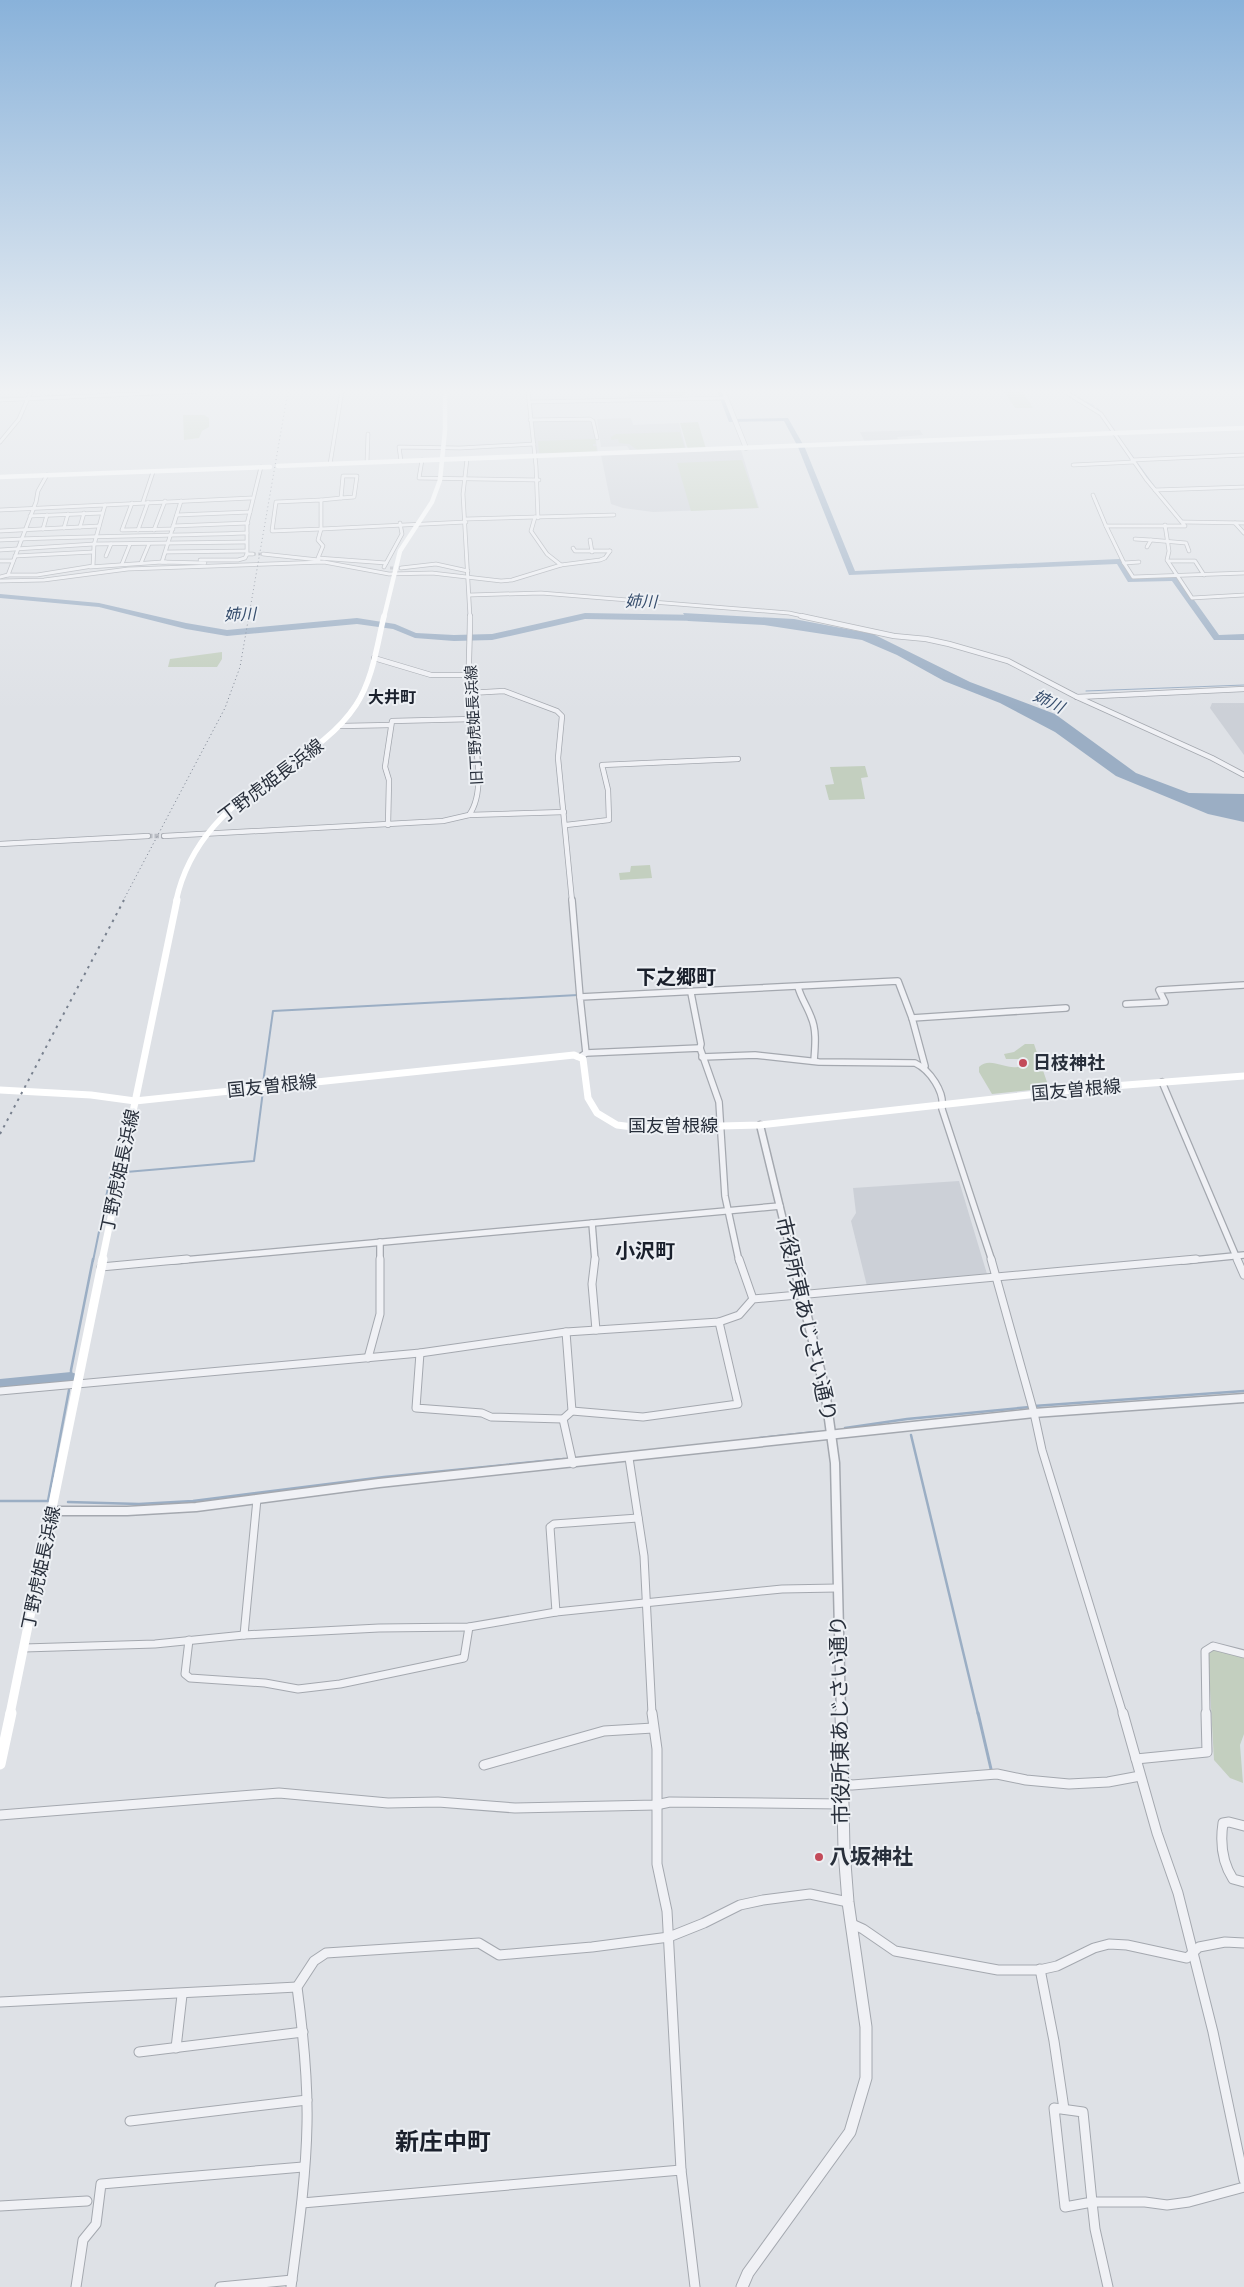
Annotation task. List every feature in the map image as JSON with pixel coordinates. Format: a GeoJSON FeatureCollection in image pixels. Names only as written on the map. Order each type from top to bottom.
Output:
{"type":"FeatureCollection","features":[{"type":"Feature","properties":{"kind":"main road"},"geometry":{"type":"LineString","coordinates":[[394,576],[400,551],[434,498]]}},
{"type":"Feature","properties":{"kind":"main road","name":"丁野虎姫長浜線"},"geometry":{"type":"LineString","coordinates":[[0,1764],[53,1511],[178,888],[192,854],[206,833],[230,808],[320,744],[341,726],[362,698],[368,683],[394,576]]}},
{"type":"Feature","properties":{"kind":"main road","name":"国友曽根線"},"geometry":{"type":"LineString","coordinates":[[0,1090],[91,1095],[135,1101],[583,1055],[588,1098],[597,1113],[617,1125],[641,1128],[760,1125],[1100,1087],[1244,1076]]}},
{"type":"Feature","properties":{"kind":"street"},"geometry":{"type":"LineString","coordinates":[[8,574],[26,530],[36,498]]}},
{"type":"Feature","properties":{"kind":"street"},"geometry":{"type":"LineString","coordinates":[[143,502],[144,498]]}},
{"type":"Feature","properties":{"kind":"street"},"geometry":{"type":"LineString","coordinates":[[0,510],[251,498],[245,558],[238,560],[180,560],[93,566],[37,574],[8,574],[0,576]]}},
{"type":"Feature","properties":{"kind":"street"},"geometry":{"type":"LineString","coordinates":[[345,498],[276,502],[272,531],[321,530],[418,522],[614,515]]}},
{"type":"Feature","properties":{"kind":"street","name":"旧丁野虎姫長浜線"},"geometry":{"type":"LineString","coordinates":[[463,498],[470,595],[469,693],[478,777],[476,805],[469,815]]}},
{"type":"Feature","properties":{"kind":"street"},"geometry":{"type":"LineString","coordinates":[[538,498],[540,513],[531,531],[541,544],[542,550],[549,558],[560,565]]}},
{"type":"Feature","properties":{"kind":"street"},"geometry":{"type":"LineString","coordinates":[[1094,498],[1114,540],[1116,552],[1133,578],[1244,573]]}},
{"type":"Feature","properties":{"kind":"street"},"geometry":{"type":"LineString","coordinates":[[1106,526],[1185,526],[1163,498]]}},
{"type":"Feature","properties":{"kind":"street"},"geometry":{"type":"LineString","coordinates":[[318,558],[323,546],[318,540],[321,530],[322,500]]}},
{"type":"Feature","properties":{"kind":"street"},"geometry":{"type":"LineString","coordinates":[[154,530],[165,501]]}},
{"type":"Feature","properties":{"kind":"street"},"geometry":{"type":"LineString","coordinates":[[162,562],[182,501]]}},
{"type":"Feature","properties":{"kind":"street"},"geometry":{"type":"LineString","coordinates":[[138,530],[148,502]]}},
{"type":"Feature","properties":{"kind":"street"},"geometry":{"type":"LineString","coordinates":[[132,503],[122,530],[154,530],[248,523]]}},
{"type":"Feature","properties":{"kind":"street"},"geometry":{"type":"LineString","coordinates":[[93,566],[94,544],[105,505]]}},
{"type":"Feature","properties":{"kind":"street"},"geometry":{"type":"LineString","coordinates":[[177,515],[250,512]]}},
{"type":"Feature","properties":{"kind":"street"},"geometry":{"type":"LineString","coordinates":[[30,516],[102,513]]}},
{"type":"Feature","properties":{"kind":"street"},"geometry":{"type":"LineString","coordinates":[[215,525],[217,513]]}},
{"type":"Feature","properties":{"kind":"street"},"geometry":{"type":"LineString","coordinates":[[64,528],[68,514]]}},
{"type":"Feature","properties":{"kind":"street"},"geometry":{"type":"LineString","coordinates":[[80,527],[84,514]]}},
{"type":"Feature","properties":{"kind":"street"},"geometry":{"type":"LineString","coordinates":[[194,526],[197,514]]}},
{"type":"Feature","properties":{"kind":"street"},"geometry":{"type":"LineString","coordinates":[[43,529],[47,515]]}},
{"type":"Feature","properties":{"kind":"street"},"geometry":{"type":"LineString","coordinates":[[1183,522],[1244,523]]}},
{"type":"Feature","properties":{"kind":"street"},"geometry":{"type":"LineString","coordinates":[[385,565],[402,534],[400,523]]}},
{"type":"Feature","properties":{"kind":"street"},"geometry":{"type":"LineString","coordinates":[[1235,523],[1244,532]]}},
{"type":"Feature","properties":{"kind":"street"},"geometry":{"type":"LineString","coordinates":[[1165,525],[1168,541],[1168,561],[1192,598],[1244,595]]}},
{"type":"Feature","properties":{"kind":"street"},"geometry":{"type":"LineString","coordinates":[[0,531],[99,526]]}},
{"type":"Feature","properties":{"kind":"street"},"geometry":{"type":"LineString","coordinates":[[0,540],[96,535],[170,536],[247,533]]}},
{"type":"Feature","properties":{"kind":"street"},"geometry":{"type":"LineString","coordinates":[[1135,539],[1186,543],[1188,551]]}},
{"type":"Feature","properties":{"kind":"street"},"geometry":{"type":"LineString","coordinates":[[590,540],[592,552]]}},
{"type":"Feature","properties":{"kind":"street"},"geometry":{"type":"LineString","coordinates":[[1148,547],[1150,540]]}},
{"type":"Feature","properties":{"kind":"street"},"geometry":{"type":"LineString","coordinates":[[0,550],[94,544],[246,542]]}},
{"type":"Feature","properties":{"kind":"street"},"geometry":{"type":"LineString","coordinates":[[106,556],[111,544]]}},
{"type":"Feature","properties":{"kind":"street"},"geometry":{"type":"LineString","coordinates":[[122,564],[130,544]]}},
{"type":"Feature","properties":{"kind":"street"},"geometry":{"type":"LineString","coordinates":[[142,563],[148,544]]}},
{"type":"Feature","properties":{"kind":"street"},"geometry":{"type":"LineString","coordinates":[[0,581],[34,580],[128,569],[324,562],[394,576],[432,573],[489,581],[512,580],[560,565],[600,560],[605,558],[610,551],[575,552],[573,548]]}},
{"type":"Feature","properties":{"kind":"street"},"geometry":{"type":"LineString","coordinates":[[15,556],[93,552]]}},
{"type":"Feature","properties":{"kind":"street"},"geometry":{"type":"LineString","coordinates":[[166,552],[246,552],[253,554]]}},
{"type":"Feature","properties":{"kind":"street"},"geometry":{"type":"LineString","coordinates":[[263,554],[385,565],[390,568]]}},
{"type":"Feature","properties":{"kind":"street"},"geometry":{"type":"LineString","coordinates":[[318,558],[385,565]]}},
{"type":"Feature","properties":{"kind":"street"},"geometry":{"type":"LineString","coordinates":[[0,561],[13,561]]}},
{"type":"Feature","properties":{"kind":"street"},"geometry":{"type":"LineString","coordinates":[[1168,561],[1195,561],[1204,575]]}},
{"type":"Feature","properties":{"kind":"street"},"geometry":{"type":"LineString","coordinates":[[162,562],[235,565]]}},
{"type":"Feature","properties":{"kind":"street"},"geometry":{"type":"LineString","coordinates":[[342,565],[346,562]]}},
{"type":"Feature","properties":{"kind":"street"},"geometry":{"type":"LineString","coordinates":[[1124,563],[1139,562]]}},
{"type":"Feature","properties":{"kind":"street"},"geometry":{"type":"LineString","coordinates":[[401,568],[436,564],[468,570]]}},
{"type":"Feature","properties":{"kind":"street"},"geometry":{"type":"LineString","coordinates":[[34,580],[93,566]]}},
{"type":"Feature","properties":{"kind":"street"},"geometry":{"type":"LineString","coordinates":[[470,595],[541,594],[789,613],[894,636],[926,639],[963,647],[1028,670],[1077,698],[1212,758],[1244,775]]}},
{"type":"Feature","properties":{"kind":"street"},"geometry":{"type":"LineString","coordinates":[[375,656],[432,675],[470,675]]}},
{"type":"Feature","properties":{"kind":"street"},"geometry":{"type":"LineString","coordinates":[[1077,698],[1244,689]]}},
{"type":"Feature","properties":{"kind":"street"},"geometry":{"type":"LineString","coordinates":[[469,693],[504,691],[557,711],[562,716],[558,758],[566,825],[583,1055],[700,1048]]}},
{"type":"Feature","properties":{"kind":"street"},"geometry":{"type":"LineString","coordinates":[[388,825],[389,780],[385,767],[392,721],[473,719]]}},
{"type":"Feature","properties":{"kind":"street"},"geometry":{"type":"LineString","coordinates":[[341,726],[391,725]]}},
{"type":"Feature","properties":{"kind":"street"},"geometry":{"type":"LineString","coordinates":[[566,825],[609,820],[608,790],[602,765],[738,759]]}},
{"type":"Feature","properties":{"kind":"street"},"geometry":{"type":"LineString","coordinates":[[164,836],[388,825],[443,821],[469,815],[564,812]]}},
{"type":"Feature","properties":{"kind":"street"},"geometry":{"type":"LineString","coordinates":[[0,844],[148,836]]}},
{"type":"Feature","properties":{"kind":"street"},"geometry":{"type":"LineString","coordinates":[[580,997],[691,993],[898,981],[912,1018],[925,1066]]}},
{"type":"Feature","properties":{"kind":"street"},"geometry":{"type":"LineString","coordinates":[[1126,1004],[1165,1002],[1159,990],[1244,985]]}},
{"type":"Feature","properties":{"kind":"street"},"geometry":{"type":"LineString","coordinates":[[798,986],[803,1004],[812,1018],[816,1040],[814,1061]]}},
{"type":"Feature","properties":{"kind":"street"},"geometry":{"type":"LineString","coordinates":[[691,993],[702,1057],[719,1102],[725,1196],[737,1255],[753,1299]]}},
{"type":"Feature","properties":{"kind":"street"},"geometry":{"type":"LineString","coordinates":[[912,1018],[1066,1008]]}},
{"type":"Feature","properties":{"kind":"street"},"geometry":{"type":"LineString","coordinates":[[702,1057],[755,1055],[814,1061],[915,1063],[925,1066],[930,1071],[943,1104],[942,1109],[997,1277],[1034,1413],[1042,1450],[1103,1643],[1140,1776],[1178,1894],[1213,2032],[1244,2180]]}},
{"type":"Feature","properties":{"kind":"street"},"geometry":{"type":"LineString","coordinates":[[1162,1082],[1244,1275]]}},
{"type":"Feature","properties":{"kind":"street","name":"市役所東あじさい通り"},"geometry":{"type":"LineString","coordinates":[[742,2287],[748,2274],[850,2132],[866,2078],[866,2027],[848,1902],[842,1804],[832,1436],[825,1390],[760,1125]]}},
{"type":"Feature","properties":{"kind":"street"},"geometry":{"type":"LineString","coordinates":[[101,1266],[780,1206]]}},
{"type":"Feature","properties":{"kind":"street"},"geometry":{"type":"LineString","coordinates":[[592,1223],[595,1264],[592,1284],[596,1330]]}},
{"type":"Feature","properties":{"kind":"street"},"geometry":{"type":"LineString","coordinates":[[368,1358],[380,1314],[380,1242]]}},
{"type":"Feature","properties":{"kind":"street"},"geometry":{"type":"LineString","coordinates":[[753,1299],[1244,1255]]}},
{"type":"Feature","properties":{"kind":"street"},"geometry":{"type":"LineString","coordinates":[[0,1392],[420,1353],[566,1332],[719,1322],[736,1318],[743,1314],[753,1299]]}},
{"type":"Feature","properties":{"kind":"street"},"geometry":{"type":"LineString","coordinates":[[420,1353],[416,1408],[482,1414],[490,1417],[563,1419],[572,1411],[643,1417],[738,1404],[719,1322]]}},
{"type":"Feature","properties":{"kind":"street"},"geometry":{"type":"LineString","coordinates":[[566,1332],[572,1411]]}},
{"type":"Feature","properties":{"kind":"street"},"geometry":{"type":"LineString","coordinates":[[53,1511],[127,1511],[196,1507],[379,1483],[629,1458],[1034,1413],[1244,1398]]}},
{"type":"Feature","properties":{"kind":"street"},"geometry":{"type":"LineString","coordinates":[[563,1419],[572,1464]]}},
{"type":"Feature","properties":{"kind":"street"},"geometry":{"type":"LineString","coordinates":[[629,1458],[644,1556],[653,1728],[657,1749],[657,1864],[668,1911],[681,2170],[695,2287]]}},
{"type":"Feature","properties":{"kind":"street"},"geometry":{"type":"LineString","coordinates":[[244,1635],[258,1499]]}},
{"type":"Feature","properties":{"kind":"street"},"geometry":{"type":"LineString","coordinates":[[556,1612],[550,1527],[554,1524],[638,1518]]}},
{"type":"Feature","properties":{"kind":"street"},"geometry":{"type":"LineString","coordinates":[[24,1648],[156,1644],[244,1635],[379,1628],[469,1627],[556,1612],[782,1589],[837,1588]]}},
{"type":"Feature","properties":{"kind":"street"},"geometry":{"type":"LineString","coordinates":[[190,1640],[185,1674],[190,1678],[265,1683],[298,1689],[340,1684],[464,1658],[469,1627]]}},
{"type":"Feature","properties":{"kind":"street"},"geometry":{"type":"LineString","coordinates":[[1136,1759],[1207,1752],[1205,1651],[1213,1646],[1244,1654]]}},
{"type":"Feature","properties":{"kind":"street"},"geometry":{"type":"LineString","coordinates":[[484,1765],[604,1731],[653,1728]]}},
{"type":"Feature","properties":{"kind":"street"},"geometry":{"type":"LineString","coordinates":[[841,1783],[852,1785],[997,1774],[1026,1780],[1069,1784],[1108,1782],[1140,1776]]}},
{"type":"Feature","properties":{"kind":"street"},"geometry":{"type":"LineString","coordinates":[[0,1815],[280,1793],[388,1803],[438,1802],[515,1808],[656,1805],[670,1802],[842,1804]]}},
{"type":"Feature","properties":{"kind":"street"},"geometry":{"type":"LineString","coordinates":[[1244,1826],[1229,1822],[1223,1823],[1221,1831],[1226,1869],[1233,1879],[1244,1882]]}},
{"type":"Feature","properties":{"kind":"street"},"geometry":{"type":"LineString","coordinates":[[220,2287],[291,2284],[302,2203],[307,2123],[303,2032],[297,1987],[314,1961],[326,1953],[479,1943],[499,1955],[526,1954],[669,1937],[704,1923],[740,1905],[763,1900],[810,1894],[848,1902]]}},
{"type":"Feature","properties":{"kind":"street"},"geometry":{"type":"LineString","coordinates":[[852,1924],[862,1927],[882,1944],[895,1951],[1008,1972],[1057,1966],[1081,1952],[1109,1944],[1127,1945],[1172,1957],[1187,1958],[1199,1946],[1216,1943],[1244,1943]]}},
{"type":"Feature","properties":{"kind":"street"},"geometry":{"type":"LineString","coordinates":[[1040,1969],[1054,2041],[1064,2110]]}},
{"type":"Feature","properties":{"kind":"street"},"geometry":{"type":"LineString","coordinates":[[0,2002],[182,1995],[297,1987]]}},
{"type":"Feature","properties":{"kind":"street"},"geometry":{"type":"LineString","coordinates":[[176,2048],[182,1995]]}},
{"type":"Feature","properties":{"kind":"street"},"geometry":{"type":"LineString","coordinates":[[139,2052],[303,2032]]}},
{"type":"Feature","properties":{"kind":"street"},"geometry":{"type":"LineString","coordinates":[[130,2121],[307,2100]]}},
{"type":"Feature","properties":{"kind":"street"},"geometry":{"type":"LineString","coordinates":[[1108,2287],[1095,2229],[1093,2202],[1084,2112],[1054,2108],[1065,2207],[1093,2202],[1145,2202],[1167,2205],[1198,2200],[1244,2187]]}},
{"type":"Feature","properties":{"kind":"street"},"geometry":{"type":"LineString","coordinates":[[76,2287],[83,2240],[96,2224],[101,2184],[303,2167]]}},
{"type":"Feature","properties":{"kind":"street"},"geometry":{"type":"LineString","coordinates":[[302,2203],[681,2170]]}},
{"type":"Feature","properties":{"kind":"street"},"geometry":{"type":"LineString","coordinates":[[0,2206],[88,2201]]}},
{"type":"Feature","properties":{"kind":"shaded area"},"geometry":{"type":"Polygon","coordinates":[[[610,498],[756,498],[759,508],[653,512],[623,508],[611,504],[610,498]]]}},
{"type":"Feature","properties":{"kind":"shaded area"},"geometry":{"type":"Polygon","coordinates":[[[1212,703],[1244,703],[1244,755],[1210,708],[1212,703]]]}},
{"type":"Feature","properties":{"kind":"shaded area"},"geometry":{"type":"Polygon","coordinates":[[[959,1181],[987,1274],[867,1286],[851,1221],[856,1213],[853,1188],[959,1181]]]}},
{"type":"Feature","properties":{"kind":"green space"},"geometry":{"type":"Polygon","coordinates":[[[687,498],[755,498],[758,508],[691,511],[687,498]]]}},
{"type":"Feature","properties":{"kind":"green space"},"geometry":{"type":"Polygon","coordinates":[[[222,652],[222,659],[217,667],[168,667],[170,659],[222,652]]]}},
{"type":"Feature","properties":{"kind":"green space"},"geometry":{"type":"Polygon","coordinates":[[[865,766],[868,777],[861,778],[865,799],[829,800],[825,785],[834,784],[830,767],[865,766]]]}},
{"type":"Feature","properties":{"kind":"green space"},"geometry":{"type":"Polygon","coordinates":[[[650,865],[652,878],[620,880],[619,873],[630,872],[631,866],[650,865]]]}},
{"type":"Feature","properties":{"kind":"green space"},"geometry":{"type":"Polygon","coordinates":[[[1025,1044],[1034,1044],[1049,1088],[992,1094],[979,1072],[979,1067],[990,1063],[1009,1067],[1021,1066],[1026,1062],[1019,1059],[1006,1059],[1004,1054],[1014,1052],[1025,1044]]]}},
{"type":"Feature","properties":{"kind":"green space"},"geometry":{"type":"Polygon","coordinates":[[[1214,1649],[1244,1657],[1244,1734],[1240,1745],[1243,1783],[1230,1778],[1214,1760],[1208,1654],[1214,1649]]]}},
{"type":"Feature","properties":{"kind":"water"},"geometry":{"type":"Polygon","coordinates":[[[683,613],[794,619],[873,634],[970,682],[1055,714],[1136,773],[1189,793],[1244,794],[1244,822],[1208,814],[1116,776],[1055,732],[1000,703],[944,681],[897,655],[862,640],[764,625],[688,621],[683,613]]]}},
{"type":"Feature","properties":{"kind":"waterway"},"geometry":{"type":"LineString","coordinates":[[821,498],[852,573],[854,573]]}},
{"type":"Feature","properties":{"kind":"waterway"},"geometry":{"type":"LineString","coordinates":[[858,573],[1119,561],[1131,580],[1174,578],[1217,638],[1244,637]]}},
{"type":"Feature","properties":{"kind":"waterway","name":"姉川"},"geometry":{"type":"LineString","coordinates":[[0,596],[99,605],[186,626],[227,633],[357,621],[395,627],[415,635],[454,638],[492,637],[585,616],[702,618]]}},
{"type":"Feature","properties":{"kind":"waterway"},"geometry":{"type":"LineString","coordinates":[[1086,691],[1244,685]]}},
{"type":"Feature","properties":{"kind":"waterway"},"geometry":{"type":"LineString","coordinates":[[263,1083],[273,1011],[578,995]]}},
{"type":"Feature","properties":{"kind":"waterway"},"geometry":{"type":"LineString","coordinates":[[126,1172],[254,1161],[263,1091]]}},
{"type":"Feature","properties":{"kind":"waterway"},"geometry":{"type":"LineString","coordinates":[[93,1261],[111,1173]]}},
{"type":"Feature","properties":{"kind":"waterway"},"geometry":{"type":"LineString","coordinates":[[71,1382],[71,1370],[93,1259]]}},
{"type":"Feature","properties":{"kind":"waterway"},"geometry":{"type":"LineString","coordinates":[[0,1385],[71,1378]]}},
{"type":"Feature","properties":{"kind":"waterway"},"geometry":{"type":"LineString","coordinates":[[0,1501],[48,1501],[69,1390]]}},
{"type":"Feature","properties":{"kind":"waterway"},"geometry":{"type":"LineString","coordinates":[[1034,1406],[1244,1391]]}},
{"type":"Feature","properties":{"kind":"waterway"},"geometry":{"type":"LineString","coordinates":[[845,1428],[907,1419],[1030,1407]]}},
{"type":"Feature","properties":{"kind":"waterway"},"geometry":{"type":"LineString","coordinates":[[760,1438],[815,1432]]}},
{"type":"Feature","properties":{"kind":"waterway"},"geometry":{"type":"LineString","coordinates":[[911,1435],[978,1714]]}},
{"type":"Feature","properties":{"kind":"waterway"},"geometry":{"type":"LineString","coordinates":[[68,1502],[139,1504],[193,1501],[384,1477],[564,1459]]}},
{"type":"Feature","properties":{"kind":"waterway"},"geometry":{"type":"LineString","coordinates":[[978,1713],[991,1769]]}},
{"type":"Feature","properties":{"kind":"tunnel"},"geometry":{"type":"LineString","coordinates":[[253,554],[263,554]]}},
{"type":"Feature","properties":{"kind":"tunnel"},"geometry":{"type":"LineString","coordinates":[[390,568],[401,568]]}},
{"type":"Feature","properties":{"kind":"tunnel"},"geometry":{"type":"LineString","coordinates":[[148,836],[164,836]]}},
{"type":"Feature","properties":{"kind":"railway"},"geometry":{"type":"LineString","coordinates":[[123,901],[225,708],[240,667],[269,498]]}},
{"type":"Feature","properties":{"kind":"railway"},"geometry":{"type":"LineString","coordinates":[[0,1134],[124,900]]}},
{"type":"Feature","properties":{"kind":"place","name":"日枝神社"},"geometry":{"type":"Point","coordinates":[1023,1063]}},
{"type":"Feature","properties":{"kind":"place","name":"八坂神社"},"geometry":{"type":"Point","coordinates":[819,1857]}},
{"type":"Feature","properties":{"kind":"district","name":"大井町"},"geometry":{"type":"Point","coordinates":[392,697]}},
{"type":"Feature","properties":{"kind":"district","name":"下之郷町"},"geometry":{"type":"Point","coordinates":[676,977]}},
{"type":"Feature","properties":{"kind":"district","name":"小沢町"},"geometry":{"type":"Point","coordinates":[645,1251]}},
{"type":"Feature","properties":{"kind":"district","name":"新庄中町"},"geometry":{"type":"Point","coordinates":[443,2142]}}]}
